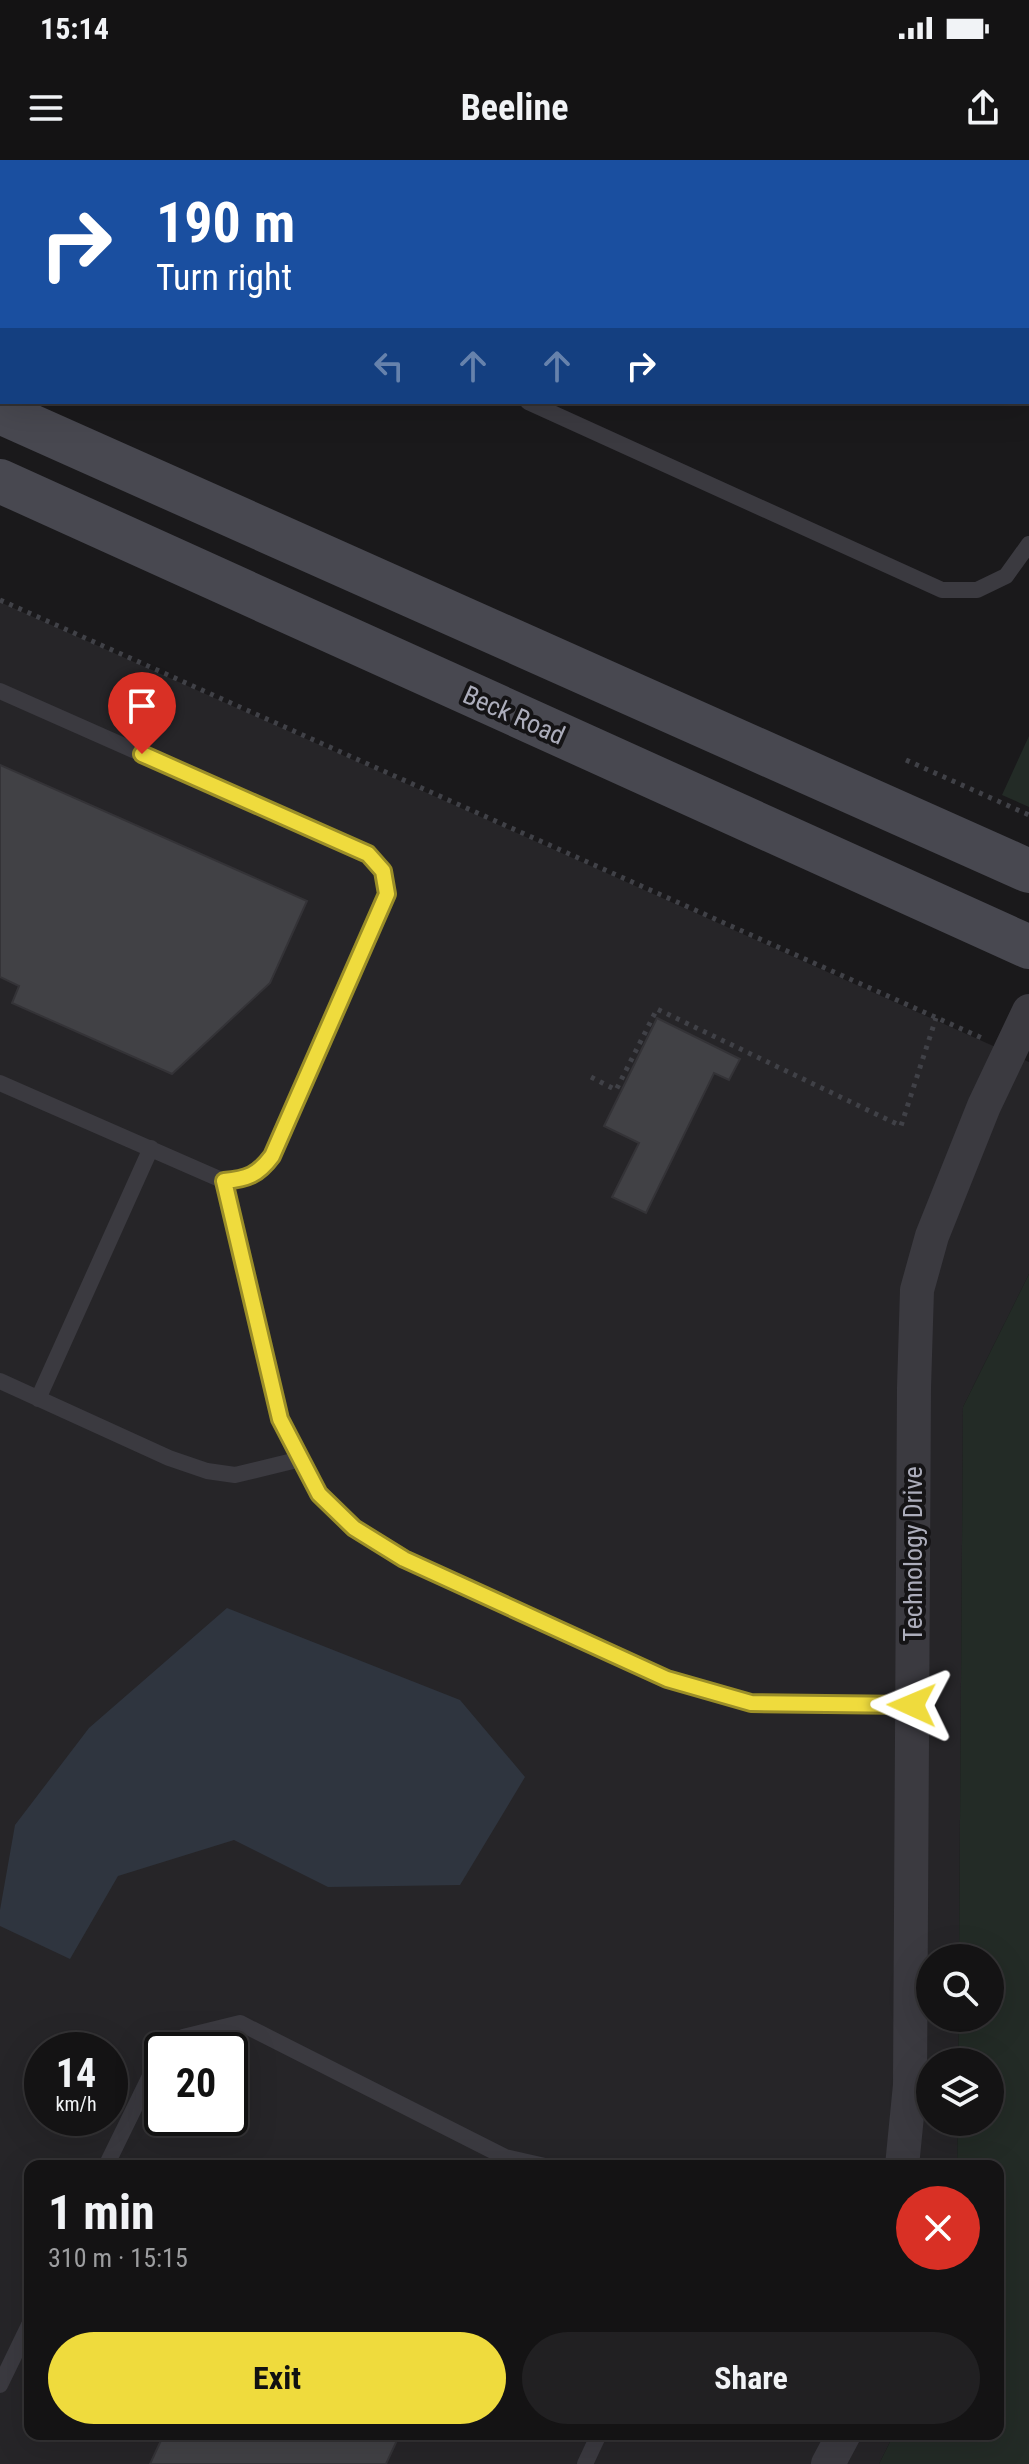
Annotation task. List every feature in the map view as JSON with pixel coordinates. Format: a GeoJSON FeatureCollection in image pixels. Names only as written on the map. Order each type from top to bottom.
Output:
{"type":"FeatureCollection","features":[{"type":"Feature","properties":{"kind":"main road"},"geometry":{"type":"LineString","coordinates":[[0,412],[1029,871]]}},
{"type":"Feature","properties":{"kind":"main road","name":"Beck Road"},"geometry":{"type":"LineString","coordinates":[[0,481],[1029,947]]}},
{"type":"Feature","properties":{"kind":"street","name":"Technology Drive"},"geometry":{"type":"LineString","coordinates":[[903,2160],[910,2085],[917,1290],[932,1236],[984,1106],[1029,1011]]}},
{"type":"Feature","properties":{"kind":"street"},"geometry":{"type":"LineString","coordinates":[[828,2464],[841,2440]]}},
{"type":"Feature","properties":{"kind":"lane"},"geometry":{"type":"LineString","coordinates":[[532,404],[942,590],[977,590],[1006,576],[1029,544]]}},
{"type":"Feature","properties":{"kind":"lane"},"geometry":{"type":"LineString","coordinates":[[0,691],[368,854],[383,871],[387,894],[272,1156],[260,1172],[246,1179],[224,1181],[0,1083]]}},
{"type":"Feature","properties":{"kind":"lane"},"geometry":{"type":"LineString","coordinates":[[38,1399],[151,1148]]}},
{"type":"Feature","properties":{"kind":"lane"},"geometry":{"type":"LineString","coordinates":[[224,1181],[280,1419],[319,1494],[354,1528],[404,1559],[667,1679],[751,1703],[912,1705]]}},
{"type":"Feature","properties":{"kind":"lane"},"geometry":{"type":"LineString","coordinates":[[0,1381],[169,1458],[207,1471],[235,1475],[301,1459]]}},
{"type":"Feature","properties":{"kind":"lane"},"geometry":{"type":"LineString","coordinates":[[203,2032],[240,2023],[505,2157],[518,2160]]}},
{"type":"Feature","properties":{"kind":"lane"},"geometry":{"type":"LineString","coordinates":[[109,2160],[144,2088]]}},
{"type":"Feature","properties":{"kind":"lane"},"geometry":{"type":"LineString","coordinates":[[0,2385],[24,2335]]}},
{"type":"Feature","properties":{"kind":"lane"},"geometry":{"type":"LineString","coordinates":[[585,2464],[596,2440]]}},
{"type":"Feature","properties":{"kind":"path"},"geometry":{"type":"LineString","coordinates":[[0,600],[1011,1051]]}},
{"type":"Feature","properties":{"kind":"path"},"geometry":{"type":"LineString","coordinates":[[906,760],[1029,815]]}},
{"type":"Feature","properties":{"kind":"path"},"geometry":{"type":"LineString","coordinates":[[591,1077],[616,1090],[657,1009],[901,1126],[936,1018]]}},
{"type":"Feature","properties":{"kind":"shaded area"},"geometry":{"type":"Polygon","coordinates":[[[0,602],[1029,1062],[1029,1274],[963,1407],[959,1944],[916,1944],[916,2032],[959,2032],[958,2048],[916,2048],[916,2136],[958,2136],[957,2160],[24,2160],[24,2440],[891,2440],[879,2464],[0,2464],[0,602]]]}},
{"type":"Feature","properties":{"kind":"shaded area"},"geometry":{"type":"Polygon","coordinates":[[[1029,736],[1029,807],[1002,795],[1029,736]]]}},
{"type":"Feature","properties":{"kind":"shaded area"},"geometry":{"type":"Polygon","coordinates":[[[1029,1274],[1029,2464],[879,2464],[891,2440],[1004,2440],[1004,2160],[957,2160],[958,2136],[1004,2136],[1004,2048],[958,2048],[959,2032],[1004,2032],[1004,1944],[959,1944],[963,1407],[1029,1274]]]}},
{"type":"Feature","properties":{"kind":"shaded area"},"geometry":{"type":"Polygon","coordinates":[[[227,1608],[460,1700],[525,1777],[460,1885],[328,1887],[234,1840],[118,1876],[70,1959],[0,1926],[15,1825],[89,1728],[227,1608]]]}},
{"type":"Feature","properties":{"kind":"building"},"geometry":{"type":"Polygon","coordinates":[[[0,765],[307,901],[270,983],[172,1074],[12,1003],[19,986],[0,977],[0,765]]]}},
{"type":"Feature","properties":{"kind":"building"},"geometry":{"type":"Polygon","coordinates":[[[657,1018],[740,1059],[729,1080],[714,1073],[646,1213],[612,1197],[639,1143],[604,1126],[657,1018]]]}},
{"type":"Feature","properties":{"kind":"building"},"geometry":{"type":"Polygon","coordinates":[[[161,2440],[397,2440],[386,2464],[150,2464],[161,2440]]]}},
{"type":"Feature","properties":{"kind":"route"},"geometry":{"type":"LineString","coordinates":[[142,754],[368,854],[383,871],[387,894],[272,1156],[260,1172],[246,1179],[224,1181],[280,1419],[319,1494],[354,1528],[404,1559],[667,1679],[751,1703],[912,1705]]}}]}
